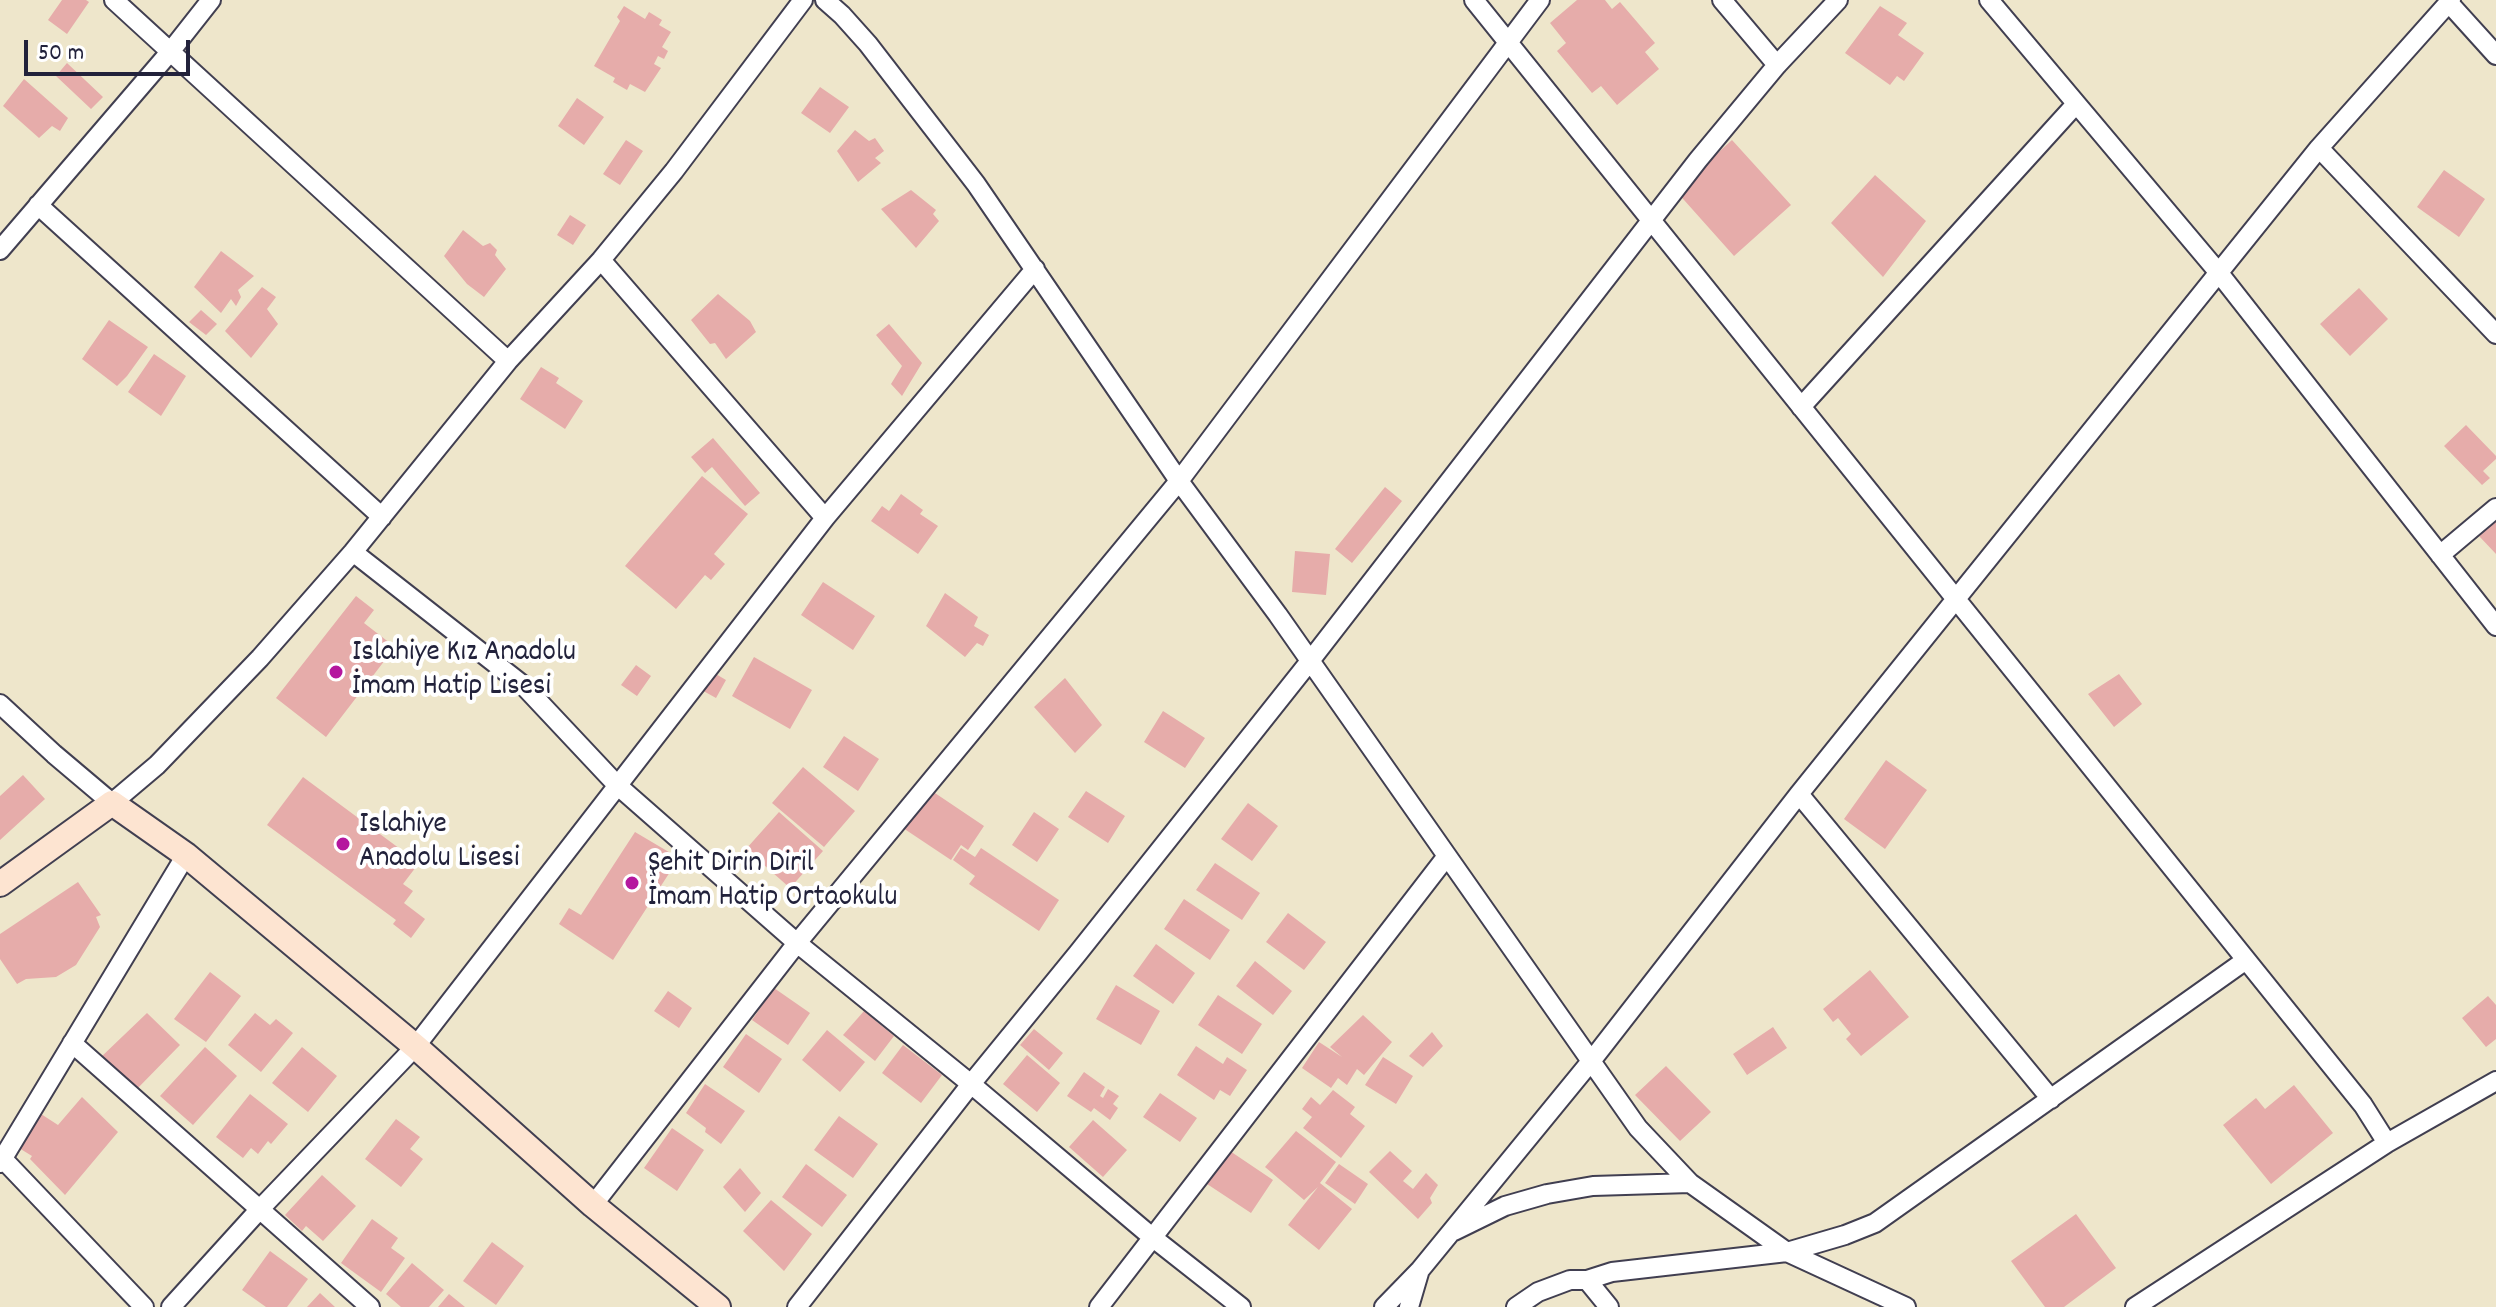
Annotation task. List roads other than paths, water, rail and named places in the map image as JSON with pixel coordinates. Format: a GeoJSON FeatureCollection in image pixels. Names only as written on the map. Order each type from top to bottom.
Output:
{"type":"FeatureCollection","features":[{"type":"Feature","properties":{"kind":"street"},"geometry":{"type":"LineString","coordinates":[[114,0],[508,361]]}},
{"type":"Feature","properties":{"kind":"street"},"geometry":{"type":"LineString","coordinates":[[0,250],[211,0]]}},
{"type":"Feature","properties":{"kind":"street"},"geometry":{"type":"LineString","coordinates":[[0,884],[112,803],[157,765],[260,658],[353,552],[508,361],[601,260],[674,171],[803,0]]}},
{"type":"Feature","properties":{"kind":"street"},"geometry":{"type":"LineString","coordinates":[[825,0],[868,44],[976,184],[1179,481],[1310,661],[1638,1128],[1690,1183],[1787,1252],[1906,1307]]}},
{"type":"Feature","properties":{"kind":"street"},"geometry":{"type":"LineString","coordinates":[[1474,0],[2363,1105],[2387,1143]]}},
{"type":"Feature","properties":{"kind":"street"},"geometry":{"type":"LineString","coordinates":[[593,1205],[797,943],[1179,481],[1540,0]]}},
{"type":"Feature","properties":{"kind":"street"},"geometry":{"type":"LineString","coordinates":[[1722,0],[1777,65]]}},
{"type":"Feature","properties":{"kind":"street"},"geometry":{"type":"LineString","coordinates":[[797,1307],[971,1084],[1310,661],[1651,220],[1777,65],[1838,0]]}},
{"type":"Feature","properties":{"kind":"street"},"geometry":{"type":"LineString","coordinates":[[1989,0],[2219,273],[2496,626]]}},
{"type":"Feature","properties":{"kind":"street"},"geometry":{"type":"LineString","coordinates":[[1384,1307],[1420,1270],[1592,1060],[1799,794],[2319,148],[2450,1],[2496,55]]}},
{"type":"Feature","properties":{"kind":"street"},"geometry":{"type":"LineString","coordinates":[[1801,407],[2076,104]]}},
{"type":"Feature","properties":{"kind":"street"},"geometry":{"type":"LineString","coordinates":[[2319,148],[2496,334]]}},
{"type":"Feature","properties":{"kind":"street"},"geometry":{"type":"LineString","coordinates":[[38,205],[382,517]]}},
{"type":"Feature","properties":{"kind":"street"},"geometry":{"type":"LineString","coordinates":[[601,260],[825,518]]}},
{"type":"Feature","properties":{"kind":"street"},"geometry":{"type":"LineString","coordinates":[[171,1307],[415,1047],[825,518],[1035,269]]}},
{"type":"Feature","properties":{"kind":"street"},"geometry":{"type":"LineString","coordinates":[[2440,555],[2496,508]]}},
{"type":"Feature","properties":{"kind":"street"},"geometry":{"type":"LineString","coordinates":[[353,552],[524,686],[617,785],[797,943],[1241,1307]]}},
{"type":"Feature","properties":{"kind":"street"},"geometry":{"type":"LineString","coordinates":[[0,704],[112,803],[186,855],[415,1047],[593,1205],[718,1307]]}},
{"type":"Feature","properties":{"kind":"street"},"geometry":{"type":"LineString","coordinates":[[1799,794],[2051,1099]]}},
{"type":"Feature","properties":{"kind":"street"},"geometry":{"type":"LineString","coordinates":[[144,1307],[1,1161],[186,855]]}},
{"type":"Feature","properties":{"kind":"street"},"geometry":{"type":"LineString","coordinates":[[1099,1307],[1447,856]]}},
{"type":"Feature","properties":{"kind":"street"},"geometry":{"type":"LineString","coordinates":[[1516,1307],[1538,1292],[1570,1280],[1587,1280],[1612,1272],[1787,1252],[1875,1223],[2246,960]]}},
{"type":"Feature","properties":{"kind":"street"},"geometry":{"type":"LineString","coordinates":[[72,1043],[370,1307]]}},
{"type":"Feature","properties":{"kind":"street"},"geometry":{"type":"LineString","coordinates":[[2135,1307],[2387,1143],[2496,1081]]}},
{"type":"Feature","properties":{"kind":"street"},"geometry":{"type":"LineString","coordinates":[[1448,1234],[1505,1206],[1547,1194],[1593,1186],[1690,1183]]}},
{"type":"Feature","properties":{"kind":"street"},"geometry":{"type":"LineString","coordinates":[[1409,1307],[1420,1270]]}},
{"type":"Feature","properties":{"kind":"street"},"geometry":{"type":"LineString","coordinates":[[1587,1280],[1609,1307]]}},
{"type":"Feature","properties":{"kind":"place","name":"Islahiye Kız Anadolu İmam Hatip Lisesi"},"geometry":{"type":"Point","coordinates":[336,672]}},
{"type":"Feature","properties":{"kind":"place","name":"Islahiye Anadolu Lisesi"},"geometry":{"type":"Point","coordinates":[343,844]}},
{"type":"Feature","properties":{"kind":"place","name":"Şehit Dirin Diril İmam Hatip Ortaokulu"},"geometry":{"type":"Point","coordinates":[632,883]}}]}
